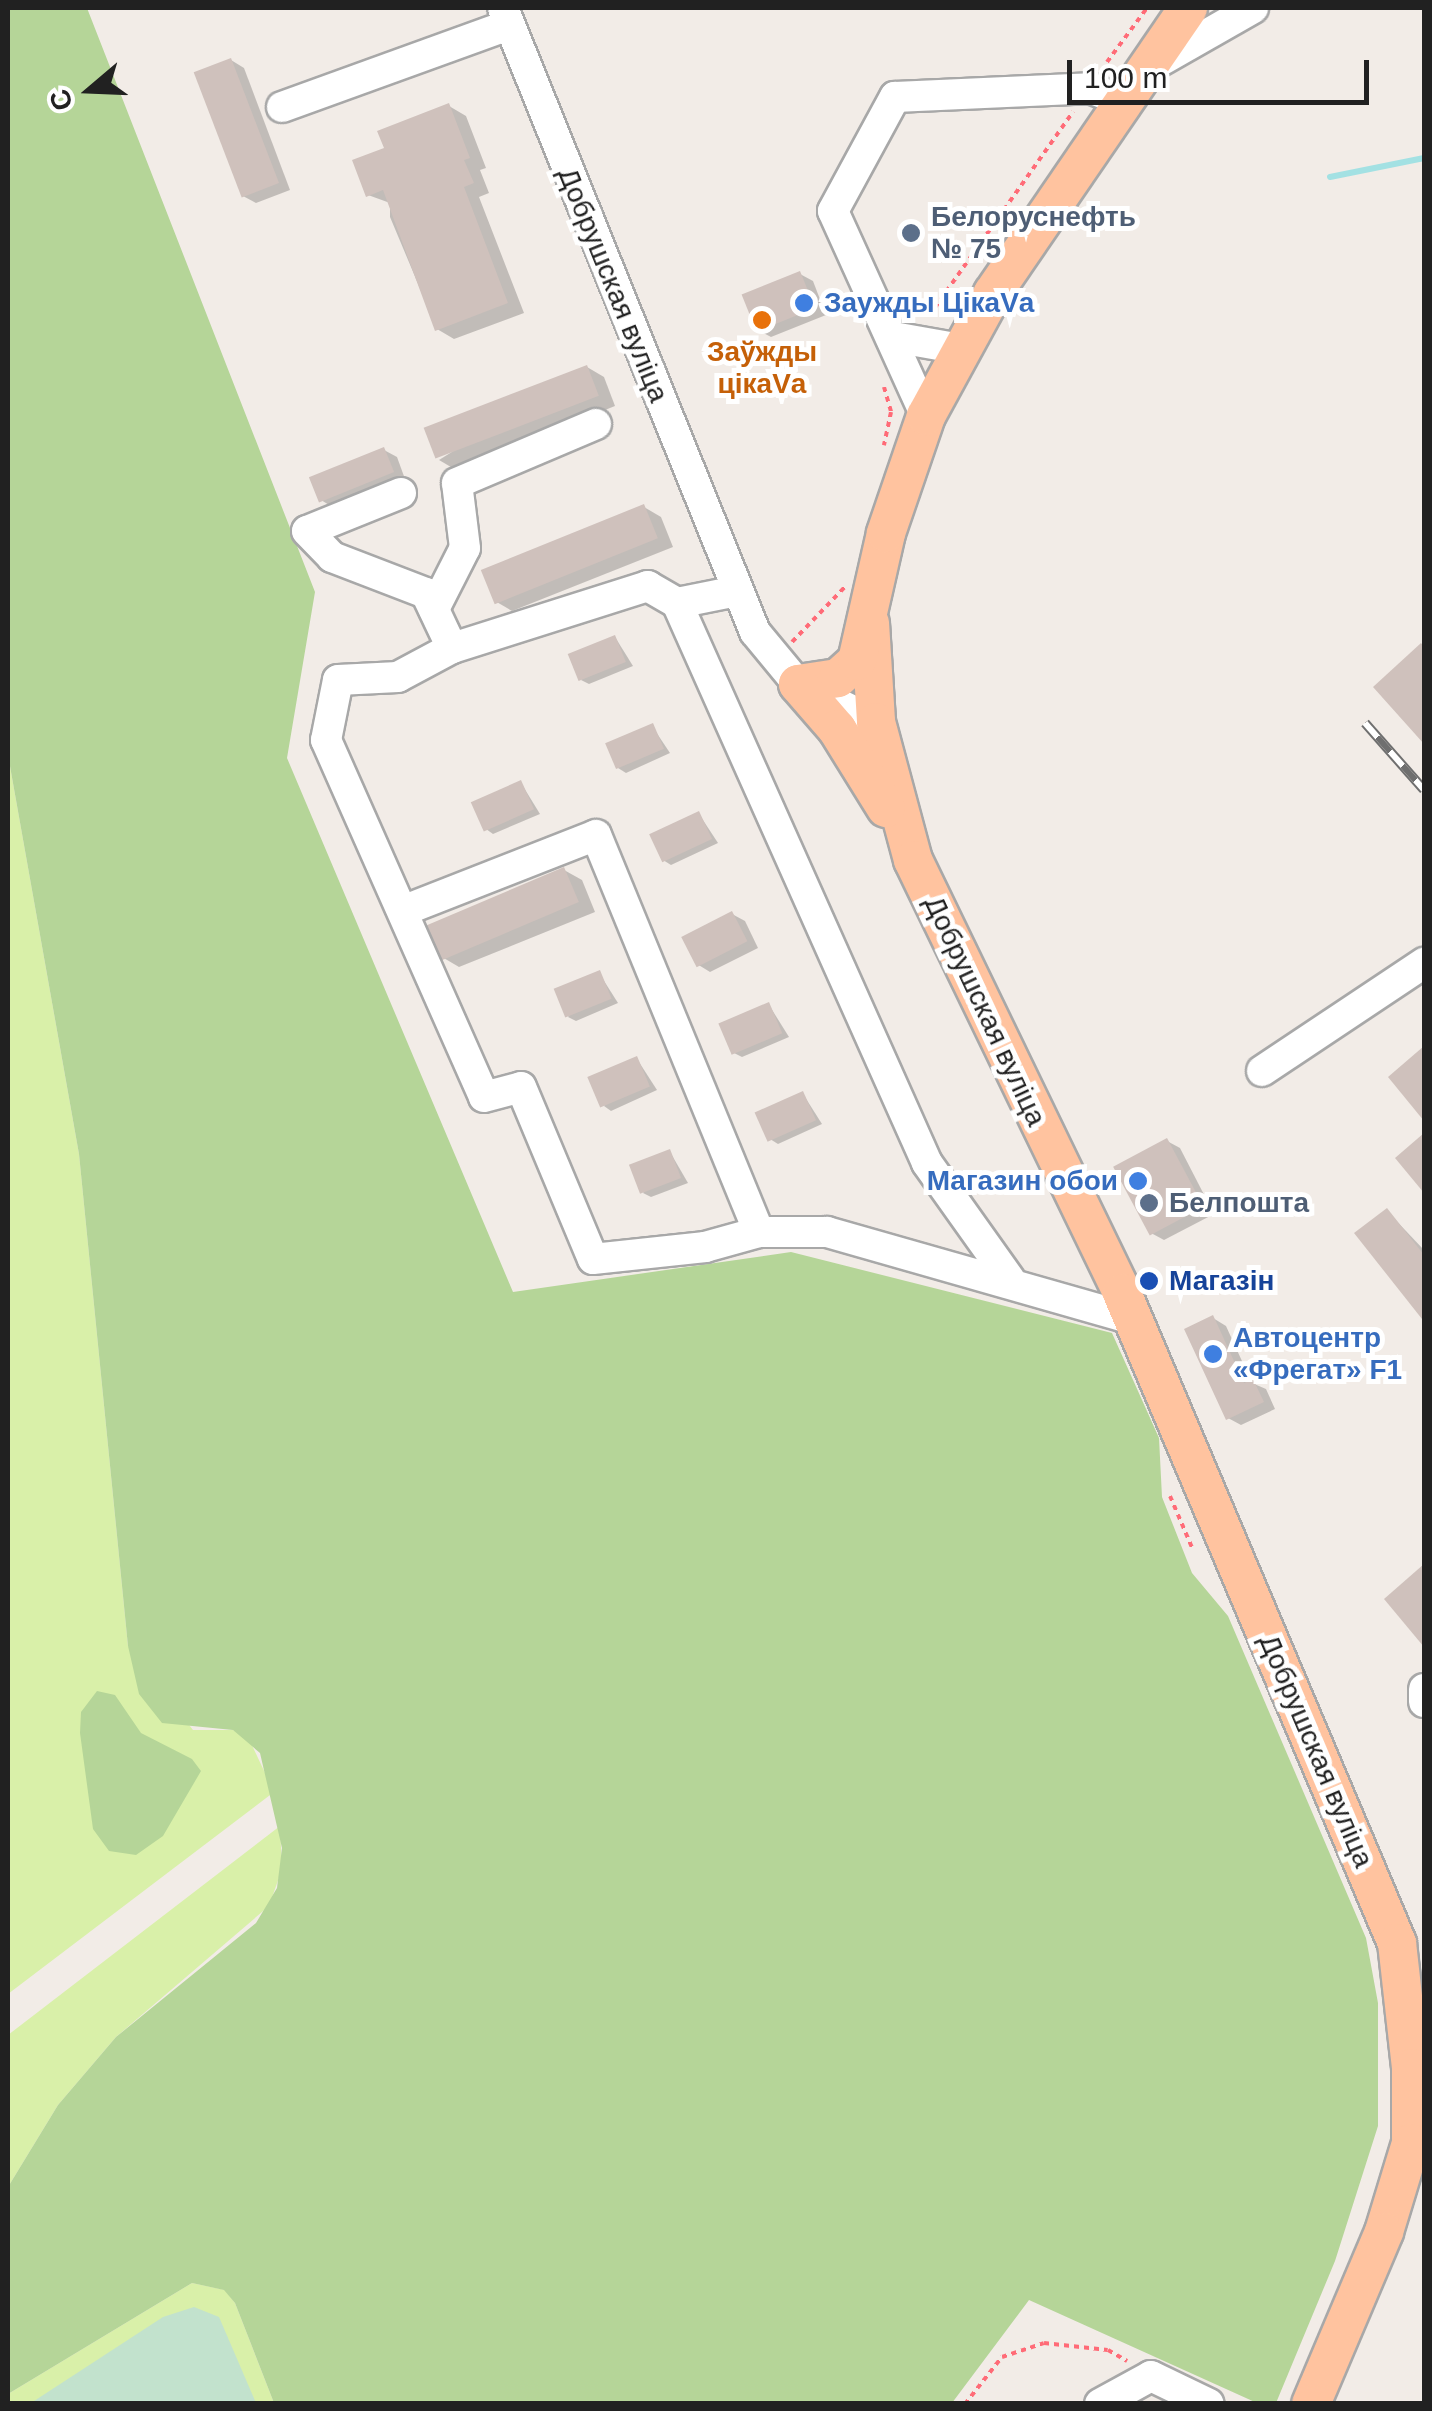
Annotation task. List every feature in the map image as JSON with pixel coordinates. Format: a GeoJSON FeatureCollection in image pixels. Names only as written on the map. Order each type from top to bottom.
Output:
{"type":"FeatureCollection","features":[{"type":"Feature","properties":{"kind":"main road"},"geometry":{"type":"LineString","coordinates":[[791,667],[838,678],[857,661],[870,623],[886,533],[926,416],[961,349],[1122,78],[1188,8]]}},
{"type":"Feature","properties":{"kind":"main road"},"geometry":{"type":"LineString","coordinates":[[870,623],[876,722]]}},
{"type":"Feature","properties":{"kind":"main road"},"geometry":{"type":"LineString","coordinates":[[791,667],[837,729],[914,860]]}},
{"type":"Feature","properties":{"kind":"main road","name":"Добрушская вуліца"},"geometry":{"type":"LineString","coordinates":[[876,722],[914,860],[1133,1319],[1396,1943],[1418,2064],[1411,2143],[1384,2232],[1312,2404]]}},
{"type":"Feature","properties":{"kind":"street"},"geometry":{"type":"LineString","coordinates":[[926,416],[885,326],[884,289],[837,201],[895,97],[1090,88],[1122,78],[1254,8]]}},
{"type":"Feature","properties":{"kind":"street"},"geometry":{"type":"LineString","coordinates":[[282,107],[506,16]]}},
{"type":"Feature","properties":{"kind":"street","name":"Добрушская вуліца"},"geometry":{"type":"LineString","coordinates":[[506,16],[737,592],[775,662],[791,667],[876,722]]}},
{"type":"Feature","properties":{"kind":"street"},"geometry":{"type":"LineString","coordinates":[[885,326],[961,349]]}},
{"type":"Feature","properties":{"kind":"street"},"geometry":{"type":"LineString","coordinates":[[434,609],[465,548],[457,483],[596,424]]}},
{"type":"Feature","properties":{"kind":"street"},"geometry":{"type":"LineString","coordinates":[[401,493],[307,531],[332,557],[426,593],[452,648]]}},
{"type":"Feature","properties":{"kind":"street"},"geometry":{"type":"LineString","coordinates":[[1010,1280],[927,1163],[677,603],[648,586],[452,648],[398,677],[338,680],[326,740],[405,910],[484,1097],[522,1087],[592,1259],[705,1247],[760,1232],[827,1232],[1010,1280],[1133,1319]]}},
{"type":"Feature","properties":{"kind":"street"},"geometry":{"type":"LineString","coordinates":[[677,603],[737,592]]}},
{"type":"Feature","properties":{"kind":"street"},"geometry":{"type":"LineString","coordinates":[[405,910],[596,835],[760,1232]]}},
{"type":"Feature","properties":{"kind":"street"},"geometry":{"type":"LineString","coordinates":[[1262,1071],[1424,963]]}},
{"type":"Feature","properties":{"kind":"street"},"geometry":{"type":"LineString","coordinates":[[1424,1689],[1424,1702]]}},
{"type":"Feature","properties":{"kind":"street"},"geometry":{"type":"LineString","coordinates":[[1100,2404],[1151,2376],[1209,2404]]}},
{"type":"Feature","properties":{"kind":"path"},"geometry":{"type":"LineString","coordinates":[[1122,78],[1147,8]]}},
{"type":"Feature","properties":{"kind":"path"},"geometry":{"type":"LineString","coordinates":[[922,319],[933,315],[1076,108]]}},
{"type":"Feature","properties":{"kind":"path"},"geometry":{"type":"LineString","coordinates":[[882,382],[891,412],[883,449]]}},
{"type":"Feature","properties":{"kind":"path"},"geometry":{"type":"LineString","coordinates":[[791,667],[854,578]]}},
{"type":"Feature","properties":{"kind":"path"},"geometry":{"type":"LineString","coordinates":[[1170,1496],[1194,1550]]}},
{"type":"Feature","properties":{"kind":"path"},"geometry":{"type":"LineString","coordinates":[[964,2404],[1002,2357],[1044,2342],[1108,2350],[1151,2376]]}},
{"type":"Feature","properties":{"kind":"green space"},"geometry":{"type":"Polygon","coordinates":[[[8,8],[87,8],[315,592],[287,758],[513,1292],[791,1252],[1112,1333],[1159,1438],[1162,1497],[1192,1573],[1228,1616],[1366,1938],[1378,2003],[1378,2126],[1335,2261],[1276,2403],[1257,2403],[1029,2300],[952,2403],[274,2403],[235,2303],[224,2290],[192,2283],[8,2394],[8,2187],[58,2105],[116,2037],[256,1923],[277,1888],[282,1848],[260,1753],[233,1730],[162,1723],[139,1694],[128,1646],[79,1154],[8,755],[8,8]]]}},
{"type":"Feature","properties":{"kind":"green space"},"geometry":{"type":"Polygon","coordinates":[[[8,755],[79,1154],[128,1646],[193,1730],[233,1730],[249,1739],[274,1792],[8,1994],[8,755]]]}},
{"type":"Feature","properties":{"kind":"green space"},"geometry":{"type":"Polygon","coordinates":[[[97,1691],[115,1695],[141,1733],[192,1759],[201,1771],[163,1836],[136,1855],[109,1851],[93,1829],[80,1733],[81,1712],[97,1691]]]}},
{"type":"Feature","properties":{"kind":"green space"},"geometry":{"type":"Polygon","coordinates":[[[280,1826],[282,1869],[269,1906],[116,2037],[58,2105],[8,2187],[8,2035],[280,1826]]]}},
{"type":"Feature","properties":{"kind":"green space"},"geometry":{"type":"Polygon","coordinates":[[[192,2283],[225,2290],[235,2303],[274,2403],[8,2404],[8,2394],[192,2283]]]}},
{"type":"Feature","properties":{"kind":"green space"},"geometry":{"type":"Polygon","coordinates":[[[194,2307],[219,2317],[256,2403],[31,2403],[163,2317],[194,2307]]]}},
{"type":"Feature","properties":{"kind":"building"},"geometry":{"type":"Polygon","coordinates":[[[231,58],[279,183],[242,197],[194,72],[231,58]]]}},
{"type":"Feature","properties":{"kind":"building"},"geometry":{"type":"Polygon","coordinates":[[[449,103],[470,158],[464,160],[474,183],[464,187],[508,303],[435,331],[383,190],[366,197],[352,160],[384,148],[377,131],[449,103]]]}},
{"type":"Feature","properties":{"kind":"building"},"geometry":{"type":"Polygon","coordinates":[[[800,271],[815,308],[757,332],[742,295],[800,271]]]}},
{"type":"Feature","properties":{"kind":"building"},"geometry":{"type":"Polygon","coordinates":[[[587,365],[599,396],[435,459],[424,428],[587,365]]]}},
{"type":"Feature","properties":{"kind":"building"},"geometry":{"type":"Polygon","coordinates":[[[384,447],[394,472],[319,502],[309,477],[384,447]]]}},
{"type":"Feature","properties":{"kind":"building"},"geometry":{"type":"Polygon","coordinates":[[[644,504],[658,538],[495,604],[481,570],[644,504]]]}},
{"type":"Feature","properties":{"kind":"building"},"geometry":{"type":"Polygon","coordinates":[[[615,635],[626,662],[579,681],[568,654],[615,635]]]}},
{"type":"Feature","properties":{"kind":"building"},"geometry":{"type":"Polygon","coordinates":[[[1421,643],[1424,647],[1424,744],[1373,687],[1421,643]]]}},
{"type":"Feature","properties":{"kind":"building"},"geometry":{"type":"Polygon","coordinates":[[[653,723],[664,749],[616,769],[605,743],[653,723]]]}},
{"type":"Feature","properties":{"kind":"building"},"geometry":{"type":"Polygon","coordinates":[[[521,780],[534,809],[484,832],[471,802],[521,780]]]}},
{"type":"Feature","properties":{"kind":"building"},"geometry":{"type":"Polygon","coordinates":[[[699,811],[712,839],[662,862],[649,834],[699,811]]]}},
{"type":"Feature","properties":{"kind":"building"},"geometry":{"type":"Polygon","coordinates":[[[564,867],[579,902],[442,960],[427,925],[564,867]]]}},
{"type":"Feature","properties":{"kind":"building"},"geometry":{"type":"Polygon","coordinates":[[[732,911],[747,941],[697,967],[681,937],[732,911]]]}},
{"type":"Feature","properties":{"kind":"building"},"geometry":{"type":"Polygon","coordinates":[[[600,970],[612,999],[565,1017],[554,989],[600,970]]]}},
{"type":"Feature","properties":{"kind":"building"},"geometry":{"type":"Polygon","coordinates":[[[769,1002],[782,1033],[732,1055],[718,1023],[769,1002]]]}},
{"type":"Feature","properties":{"kind":"building"},"geometry":{"type":"Polygon","coordinates":[[[1424,1046],[1424,1121],[1388,1077],[1424,1046]]]}},
{"type":"Feature","properties":{"kind":"building"},"geometry":{"type":"Polygon","coordinates":[[[637,1056],[650,1086],[600,1107],[587,1077],[637,1056]]]}},
{"type":"Feature","properties":{"kind":"building"},"geometry":{"type":"Polygon","coordinates":[[[803,1091],[816,1120],[768,1142],[755,1113],[803,1091]]]}},
{"type":"Feature","properties":{"kind":"building"},"geometry":{"type":"Polygon","coordinates":[[[1424,1133],[1424,1193],[1395,1158],[1424,1133]]]}},
{"type":"Feature","properties":{"kind":"building"},"geometry":{"type":"Polygon","coordinates":[[[1167,1138],[1204,1207],[1150,1236],[1113,1167],[1167,1138]]]}},
{"type":"Feature","properties":{"kind":"building"},"geometry":{"type":"Polygon","coordinates":[[[670,1149],[681,1178],[640,1194],[629,1165],[670,1149]]]}},
{"type":"Feature","properties":{"kind":"building"},"geometry":{"type":"Polygon","coordinates":[[[1387,1208],[1424,1255],[1422,1319],[1354,1233],[1387,1208]]]}},
{"type":"Feature","properties":{"kind":"building","name":"Автоцентр «Фрегат» F1"},"geometry":{"type":"Polygon","coordinates":[[[1213,1315],[1244,1383],[1253,1379],[1264,1402],[1226,1420],[1184,1329],[1213,1315]]]}},
{"type":"Feature","properties":{"kind":"building"},"geometry":{"type":"Polygon","coordinates":[[[1424,1564],[1424,1647],[1384,1599],[1424,1564]]]}},
{"type":"Feature","properties":{"kind":"waterway"},"geometry":{"type":"LineString","coordinates":[[1330,177],[1424,158]]}},
{"type":"Feature","properties":{"kind":"railway"},"geometry":{"type":"LineString","coordinates":[[1365,723],[1424,790]]}},
{"type":"Feature","properties":{"kind":"place","name":"Белоруснефть № 75"},"geometry":{"type":"Point","coordinates":[911,233]}},
{"type":"Feature","properties":{"kind":"place","name":"Заужды ЦікаVа"},"geometry":{"type":"Point","coordinates":[804,303]}},
{"type":"Feature","properties":{"kind":"place","name":"Заўжды цікаVа"},"geometry":{"type":"Point","coordinates":[762,320]}},
{"type":"Feature","properties":{"kind":"place","name":"Магазин обои"},"geometry":{"type":"Point","coordinates":[1138,1181]}},
{"type":"Feature","properties":{"kind":"place","name":"Белпошта"},"geometry":{"type":"Point","coordinates":[1149,1203]}},
{"type":"Feature","properties":{"kind":"place","name":"Магазін"},"geometry":{"type":"Point","coordinates":[1149,1281]}},
{"type":"Feature","properties":{"kind":"place","name":"Автоцентр «Фрегат» F1"},"geometry":{"type":"Point","coordinates":[1213,1354]}}]}
